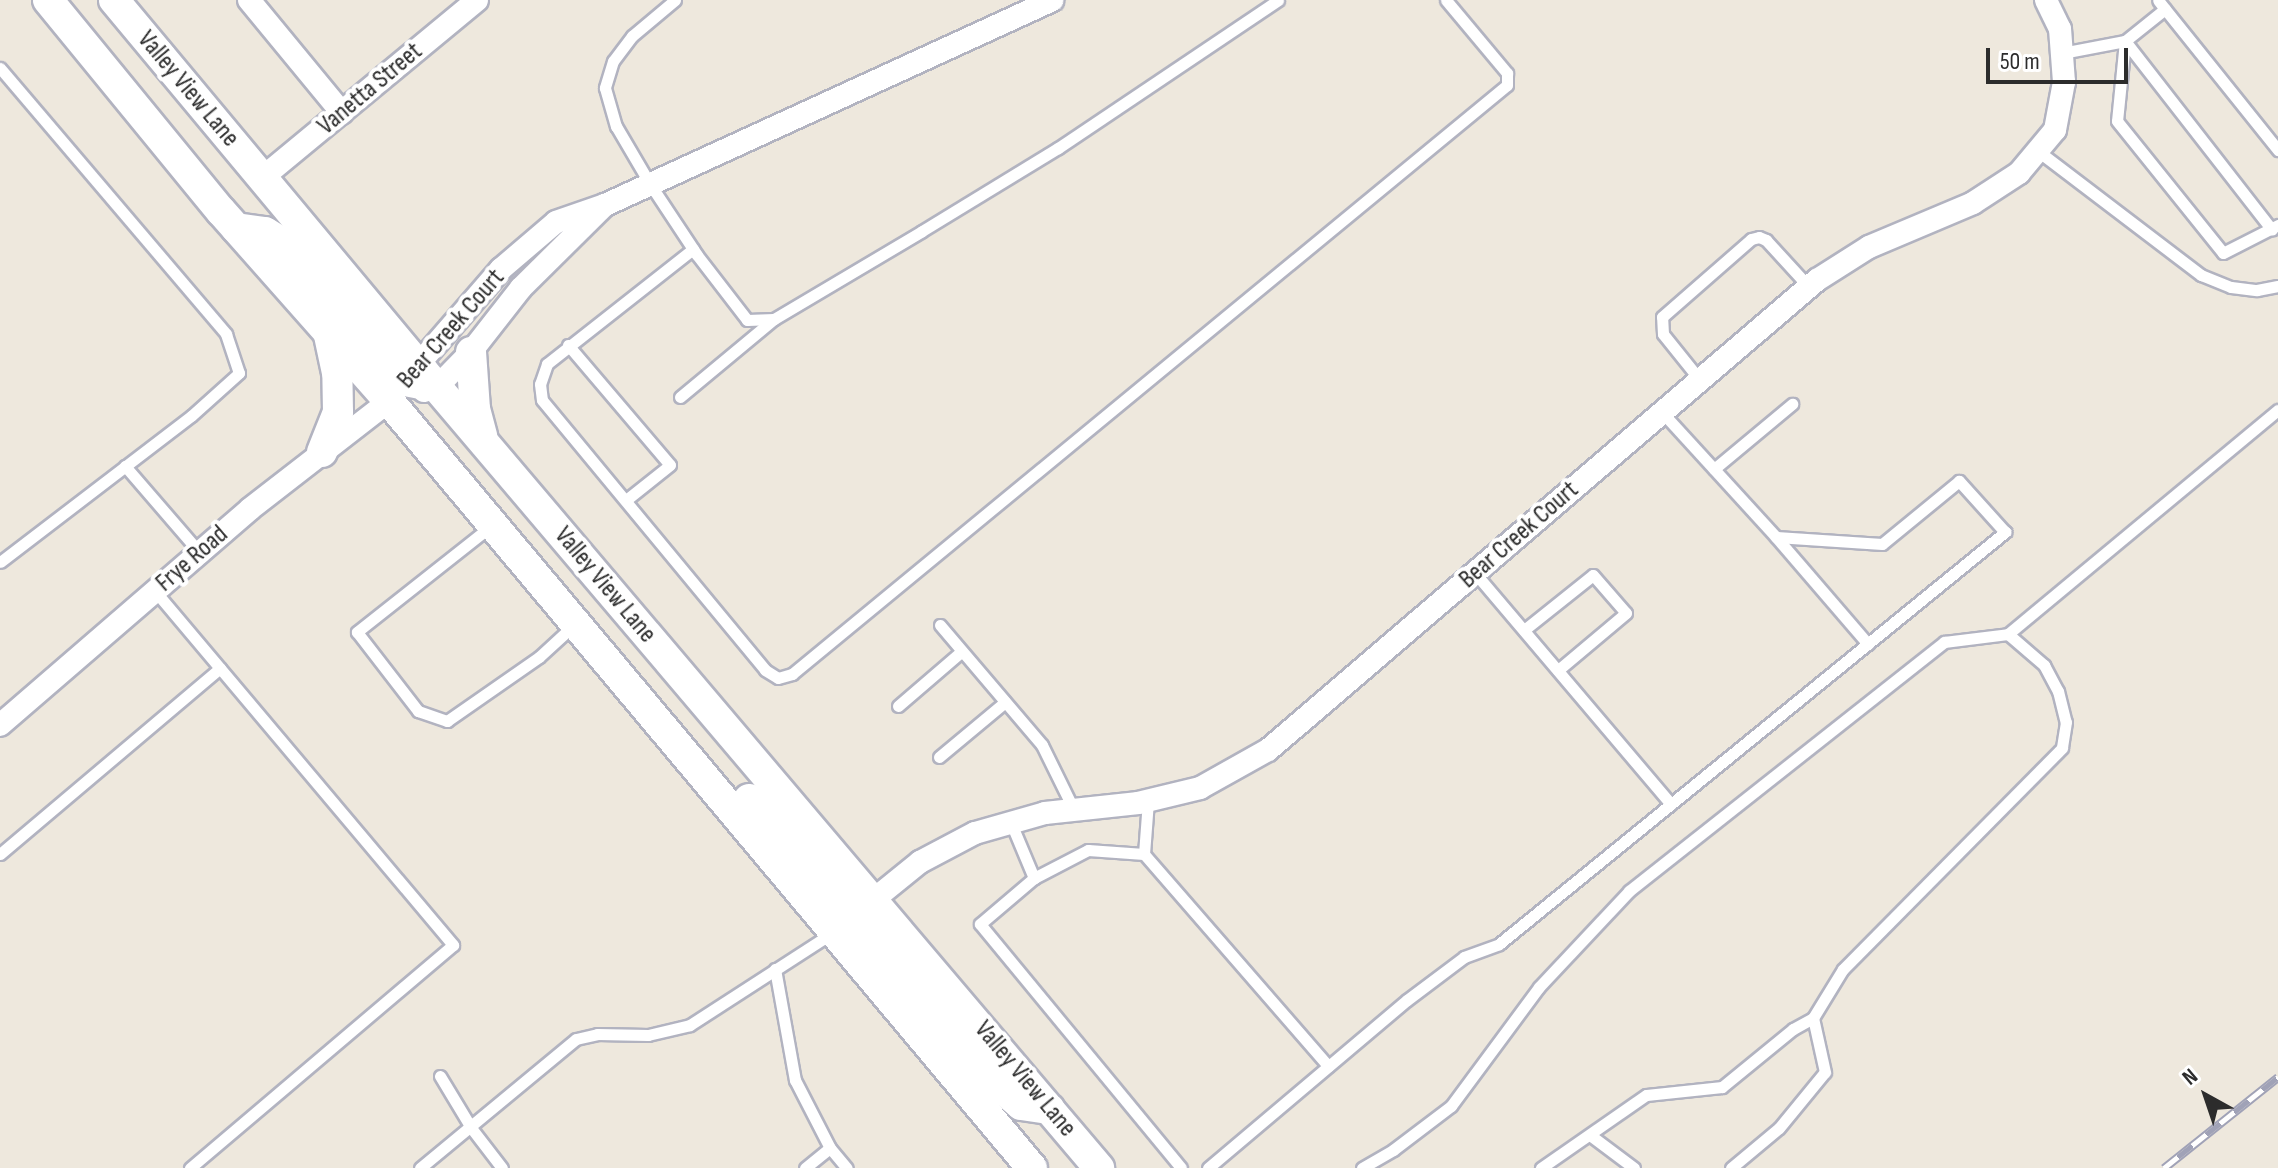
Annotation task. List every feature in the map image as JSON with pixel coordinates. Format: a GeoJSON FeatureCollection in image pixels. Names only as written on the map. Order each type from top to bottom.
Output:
{"type":"FeatureCollection","features":[{"type":"Feature","properties":{"kind":"main road","name":"Valley View Lane"},"geometry":{"type":"LineString","coordinates":[[48,0],[236,228],[328,332],[412,383],[483,442],[1099,1168]]}},
{"type":"Feature","properties":{"kind":"main road","name":"Valley View Lane"},"geometry":{"type":"LineString","coordinates":[[114,0],[262,178],[412,383],[493,525],[1032,1168]]}},
{"type":"Feature","properties":{"kind":"main road"},"geometry":{"type":"LineString","coordinates":[[236,228],[265,232],[286,245],[379,359],[412,383]]}},
{"type":"Feature","properties":{"kind":"main road"},"geometry":{"type":"LineString","coordinates":[[322,452],[338,412],[337,373],[328,332]]}},
{"type":"Feature","properties":{"kind":"main road"},"geometry":{"type":"LineString","coordinates":[[471,352],[475,409],[483,442]]}},
{"type":"Feature","properties":{"kind":"main road"},"geometry":{"type":"LineString","coordinates":[[655,719],[683,730],[709,751],[833,898],[849,908],[873,900]]}},
{"type":"Feature","properties":{"kind":"main road"},"geometry":{"type":"LineString","coordinates":[[833,932],[855,927],[870,936],[998,1085],[1021,1105],[1050,1109]]}},
{"type":"Feature","properties":{"kind":"street"},"geometry":{"type":"LineString","coordinates":[[249,0],[342,113]]}},
{"type":"Feature","properties":{"kind":"street","name":"Vanetta Street"},"geometry":{"type":"LineString","coordinates":[[262,178],[477,0]]}},
{"type":"Feature","properties":{"kind":"street","name":"Bear Creek Court"},"geometry":{"type":"LineString","coordinates":[[412,383],[501,269],[556,222],[605,205],[1052,0]]}},
{"type":"Feature","properties":{"kind":"street","name":"Bear Creek Court"},"geometry":{"type":"LineString","coordinates":[[833,932],[920,862],[975,833],[1074,810],[1148,801],[1200,788],[1268,750],[1809,287],[1869,247],[1973,203],[2019,173],[2055,130],[2064,82],[2060,29],[2046,0]]}},
{"type":"Feature","properties":{"kind":"street","name":"Bear Creek Court"},"geometry":{"type":"LineString","coordinates":[[412,383],[471,352],[521,288],[605,205]]}},
{"type":"Feature","properties":{"kind":"street","name":"Frye Road"},"geometry":{"type":"LineString","coordinates":[[0,725],[200,553],[322,452],[412,383]]}},
{"type":"Feature","properties":{"kind":"lane"},"geometry":{"type":"LineString","coordinates":[[675,0],[632,36],[613,61],[605,88],[616,126],[693,249],[747,320],[774,319]]}},
{"type":"Feature","properties":{"kind":"lane"},"geometry":{"type":"LineString","coordinates":[[680,397],[774,319],[1058,148],[1278,0]]}},
{"type":"Feature","properties":{"kind":"lane"},"geometry":{"type":"LineString","coordinates":[[693,249],[547,364],[540,384],[542,400],[765,670],[778,678],[792,674],[1507,85],[1507,73],[1446,0]]}},
{"type":"Feature","properties":{"kind":"lane"},"geometry":{"type":"LineString","coordinates":[[2062,53],[2125,41],[2162,5],[2278,150]]}},
{"type":"Feature","properties":{"kind":"lane"},"geometry":{"type":"LineString","coordinates":[[2125,41],[2275,228],[2223,253],[2117,121],[2125,41]]}},
{"type":"Feature","properties":{"kind":"lane"},"geometry":{"type":"LineString","coordinates":[[0,68],[226,334],[239,373],[0,562]]}},
{"type":"Feature","properties":{"kind":"lane"},"geometry":{"type":"LineString","coordinates":[[2038,151],[2201,275],[2231,287],[2257,290],[2278,286]]}},
{"type":"Feature","properties":{"kind":"lane"},"geometry":{"type":"LineString","coordinates":[[1700,380],[1663,334],[1662,317],[1751,239],[1759,237],[1766,240],[1809,287]]}},
{"type":"Feature","properties":{"kind":"lane"},"geometry":{"type":"LineString","coordinates":[[568,345],[670,465],[626,500]]}},
{"type":"Feature","properties":{"kind":"lane"},"geometry":{"type":"LineString","coordinates":[[1714,469],[1792,404]]}},
{"type":"Feature","properties":{"kind":"lane"},"geometry":{"type":"LineString","coordinates":[[1362,1168],[1393,1150],[1451,1106],[1539,987],[1629,891],[1663,862],[1944,642],[2008,634],[2278,410]]}},
{"type":"Feature","properties":{"kind":"lane"},"geometry":{"type":"LineString","coordinates":[[1662,412],[1868,644]]}},
{"type":"Feature","properties":{"kind":"lane"},"geometry":{"type":"LineString","coordinates":[[125,466],[200,553]]}},
{"type":"Feature","properties":{"kind":"lane"},"geometry":{"type":"LineString","coordinates":[[1208,1168],[1464,957],[1499,944],[2005,532],[1959,481],[1882,544],[1776,537]]}},
{"type":"Feature","properties":{"kind":"lane"},"geometry":{"type":"LineString","coordinates":[[493,525],[357,632],[418,711],[447,721],[539,657],[576,624]]}},
{"type":"Feature","properties":{"kind":"lane"},"geometry":{"type":"LineString","coordinates":[[1475,573],[1671,804]]}},
{"type":"Feature","properties":{"kind":"lane"},"geometry":{"type":"LineString","coordinates":[[1524,630],[1593,575],[1626,613],[1558,670]]}},
{"type":"Feature","properties":{"kind":"lane"},"geometry":{"type":"LineString","coordinates":[[155,591],[453,945],[190,1168]]}},
{"type":"Feature","properties":{"kind":"lane"},"geometry":{"type":"LineString","coordinates":[[940,625],[1052,760],[1074,810]]}},
{"type":"Feature","properties":{"kind":"lane"},"geometry":{"type":"LineString","coordinates":[[1541,1168],[1646,1095],[1722,1087],[1813,1018],[1843,969],[2062,748],[2066,722],[2058,691],[2044,665],[2008,634]]}},
{"type":"Feature","properties":{"kind":"lane"},"geometry":{"type":"LineString","coordinates":[[898,706],[962,651]]}},
{"type":"Feature","properties":{"kind":"lane"},"geometry":{"type":"LineString","coordinates":[[0,854],[220,668]]}},
{"type":"Feature","properties":{"kind":"lane"},"geometry":{"type":"LineString","coordinates":[[939,757],[1005,702]]}},
{"type":"Feature","properties":{"kind":"lane"},"geometry":{"type":"LineString","coordinates":[[1144,854],[1148,801]]}},
{"type":"Feature","properties":{"kind":"lane"},"geometry":{"type":"LineString","coordinates":[[1011,823],[1034,878]]}},
{"type":"Feature","properties":{"kind":"lane"},"geometry":{"type":"LineString","coordinates":[[1181,1168],[980,924],[1034,878],[1088,850],[1144,854],[1328,1066]]}},
{"type":"Feature","properties":{"kind":"lane"},"geometry":{"type":"LineString","coordinates":[[420,1168],[472,1129],[576,1039],[597,1034],[648,1035],[690,1025],[833,932]]}},
{"type":"Feature","properties":{"kind":"lane"},"geometry":{"type":"LineString","coordinates":[[775,969],[795,1080],[830,1148],[847,1168]]}},
{"type":"Feature","properties":{"kind":"lane"},"geometry":{"type":"LineString","coordinates":[[1731,1168],[1779,1128],[1825,1072],[1813,1018]]}},
{"type":"Feature","properties":{"kind":"lane"},"geometry":{"type":"LineString","coordinates":[[440,1076],[472,1129],[502,1168]]}},
{"type":"Feature","properties":{"kind":"lane"},"geometry":{"type":"LineString","coordinates":[[1590,1135],[1634,1168]]}},
{"type":"Feature","properties":{"kind":"lane"},"geometry":{"type":"LineString","coordinates":[[805,1168],[830,1148]]}},
{"type":"Feature","properties":{"kind":"railway"},"geometry":{"type":"LineString","coordinates":[[2164,1168],[2278,1077]]}}]}
